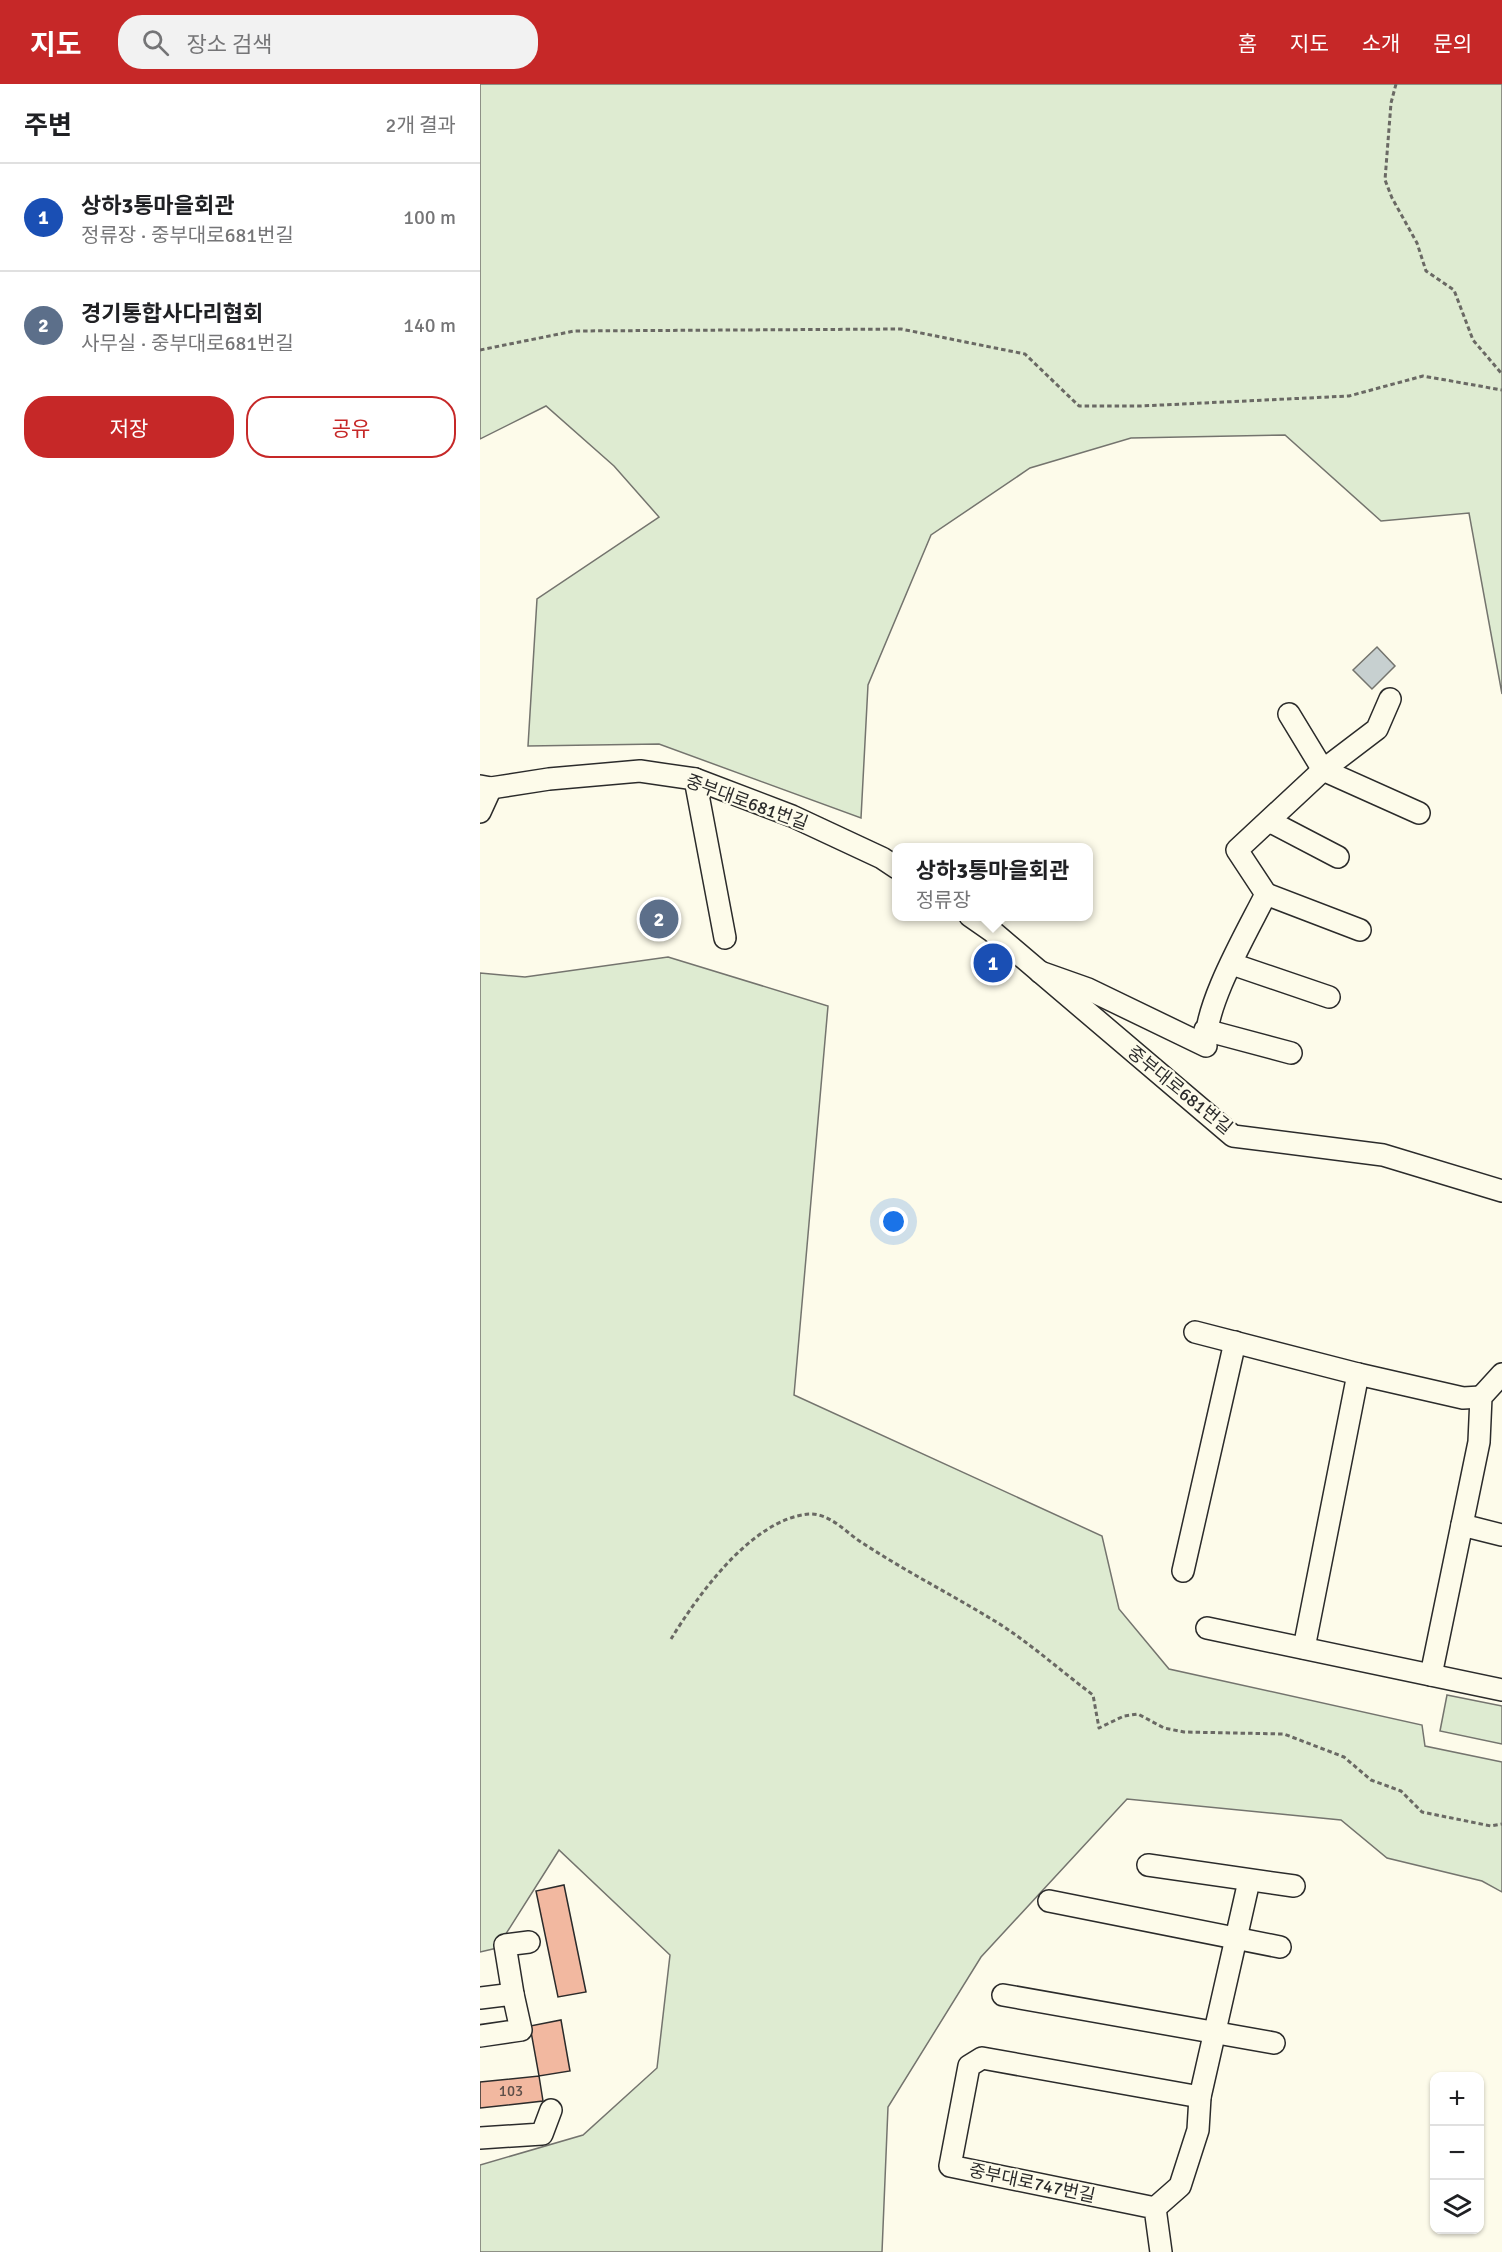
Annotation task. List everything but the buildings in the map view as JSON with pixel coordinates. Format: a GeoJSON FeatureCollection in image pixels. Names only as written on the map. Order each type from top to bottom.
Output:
{"type":"FeatureCollection","features":[{"type":"Feature","properties":{"kind":"street"},"geometry":{"type":"LineString","coordinates":[[1360,930],[1266,894],[1237,850],[1323,770],[1377,729],[1390,699]]}},
{"type":"Feature","properties":{"kind":"street"},"geometry":{"type":"LineString","coordinates":[[1289,714],[1323,770],[1419,813]]}},
{"type":"Feature","properties":{"kind":"street","name":"중부대로681번길"},"geometry":{"type":"LineString","coordinates":[[486,787],[549,778],[640,771],[695,779],[792,816],[892,865]]}},
{"type":"Feature","properties":{"kind":"street"},"geometry":{"type":"LineString","coordinates":[[695,779],[725,938]]}},
{"type":"Feature","properties":{"kind":"street"},"geometry":{"type":"LineString","coordinates":[[480,812],[486,787]]}},
{"type":"Feature","properties":{"kind":"street"},"geometry":{"type":"LineString","coordinates":[[1269,821],[1338,857]]}},
{"type":"Feature","properties":{"kind":"street"},"geometry":{"type":"LineString","coordinates":[[1040,972],[1088,989],[1206,1046],[1205,1030],[1232,964],[1266,894]]}},
{"type":"Feature","properties":{"kind":"street","name":"중부대로681번길"},"geometry":{"type":"LineString","coordinates":[[977,921],[1233,1136],[1383,1155],[1502,1191]]}},
{"type":"Feature","properties":{"kind":"street"},"geometry":{"type":"LineString","coordinates":[[1232,964],[1329,997]]}},
{"type":"Feature","properties":{"kind":"street"},"geometry":{"type":"LineString","coordinates":[[1205,1030],[1291,1053]]}},
{"type":"Feature","properties":{"kind":"street"},"geometry":{"type":"LineString","coordinates":[[1195,1332],[1358,1374],[1463,1398],[1481,1397]]}},
{"type":"Feature","properties":{"kind":"street"},"geometry":{"type":"LineString","coordinates":[[1183,1571],[1235,1342]]}},
{"type":"Feature","properties":{"kind":"street"},"geometry":{"type":"LineString","coordinates":[[1304,1648],[1358,1374]]}},
{"type":"Feature","properties":{"kind":"street"},"geometry":{"type":"LineString","coordinates":[[1431,1675],[1479,1442],[1481,1397],[1502,1374]]}},
{"type":"Feature","properties":{"kind":"street"},"geometry":{"type":"LineString","coordinates":[[1462,1525],[1502,1535]]}},
{"type":"Feature","properties":{"kind":"street"},"geometry":{"type":"LineString","coordinates":[[1207,1628],[1502,1690]]}},
{"type":"Feature","properties":{"kind":"street"},"geometry":{"type":"LineString","coordinates":[[1148,1865],[1294,1886]]}},
{"type":"Feature","properties":{"kind":"street"},"geometry":{"type":"LineString","coordinates":[[1161,2252],[1155,2208],[1179,2186],[1198,2130],[1200,2097],[1249,1881]]}},
{"type":"Feature","properties":{"kind":"street"},"geometry":{"type":"LineString","coordinates":[[1049,1901],[1280,1947]]}},
{"type":"Feature","properties":{"kind":"street"},"geometry":{"type":"LineString","coordinates":[[480,2036],[521,2030],[505,1945],[530,1942]]}},
{"type":"Feature","properties":{"kind":"street"},"geometry":{"type":"LineString","coordinates":[[480,1998],[513,1994]]}},
{"type":"Feature","properties":{"kind":"street"},"geometry":{"type":"LineString","coordinates":[[1003,1995],[1214,2035],[1274,2043]]}},
{"type":"Feature","properties":{"kind":"street","name":"중부대로747번길"},"geometry":{"type":"LineString","coordinates":[[1155,2208],[950,2166],[969,2066],[982,2058],[1200,2097]]}},
{"type":"Feature","properties":{"kind":"street"},"geometry":{"type":"LineString","coordinates":[[480,2138],[542,2134],[550,2110]]}},
{"type":"Feature","properties":{"kind":"path"},"geometry":{"type":"LineString","coordinates":[[1396,84],[1390,103],[1385,180],[1392,198],[1417,243],[1426,271],[1454,290],[1473,340],[1502,374]]}},
{"type":"Feature","properties":{"kind":"path"},"geometry":{"type":"LineString","coordinates":[[480,350],[574,331],[901,328],[1025,354],[1079,406],[1141,406],[1349,396],[1423,376],[1502,390]]}},
{"type":"Feature","properties":{"kind":"path"},"geometry":{"type":"LineString","coordinates":[[671,1639],[689,1609],[721,1568],[752,1540],[777,1524],[810,1514],[831,1519],[862,1544],[1000,1625],[1092,1695],[1099,1728],[1124,1716],[1138,1714],[1164,1728],[1184,1732],[1284,1734],[1344,1757],[1371,1780],[1401,1791],[1422,1812],[1491,1826],[1502,1824]]}},
{"type":"Feature","properties":{"kind":"green space"},"geometry":{"type":"Polygon","coordinates":[[[480,84],[1502,84],[1502,694],[1469,513],[1381,521],[1285,435],[1131,438],[1030,468],[931,535],[868,685],[861,818],[659,744],[528,746],[537,599],[659,517],[614,466],[546,406],[480,439],[480,84]]]}},
{"type":"Feature","properties":{"kind":"green space"},"geometry":{"type":"Polygon","coordinates":[[[668,957],[828,1006],[794,1395],[1102,1536],[1119,1609],[1169,1669],[1422,1725],[1425,1746],[1502,1762],[1502,1892],[1482,1881],[1387,1858],[1341,1820],[1127,1799],[981,1957],[888,2107],[882,2252],[480,2252],[480,2165],[583,2135],[657,2068],[670,1955],[559,1850],[497,1948],[480,1952],[480,973],[525,977],[668,957]]]}},
{"type":"Feature","properties":{"kind":"green space"},"geometry":{"type":"Polygon","coordinates":[[[1447,1695],[1502,1706],[1502,1744],[1440,1731],[1447,1695]]]}},
{"type":"Feature","properties":{"kind":"shaded area"},"geometry":{"type":"Polygon","coordinates":[[[1377,647],[1395,666],[1372,689],[1353,670],[1377,647]]]}},
{"type":"Feature","properties":{"kind":"place","name":"경기통합사다리협회"},"geometry":{"type":"Point","coordinates":[659,919]}},
{"type":"Feature","properties":{"kind":"place","name":"상하3통마을회관"},"geometry":{"type":"Point","coordinates":[993,963]}}]}
